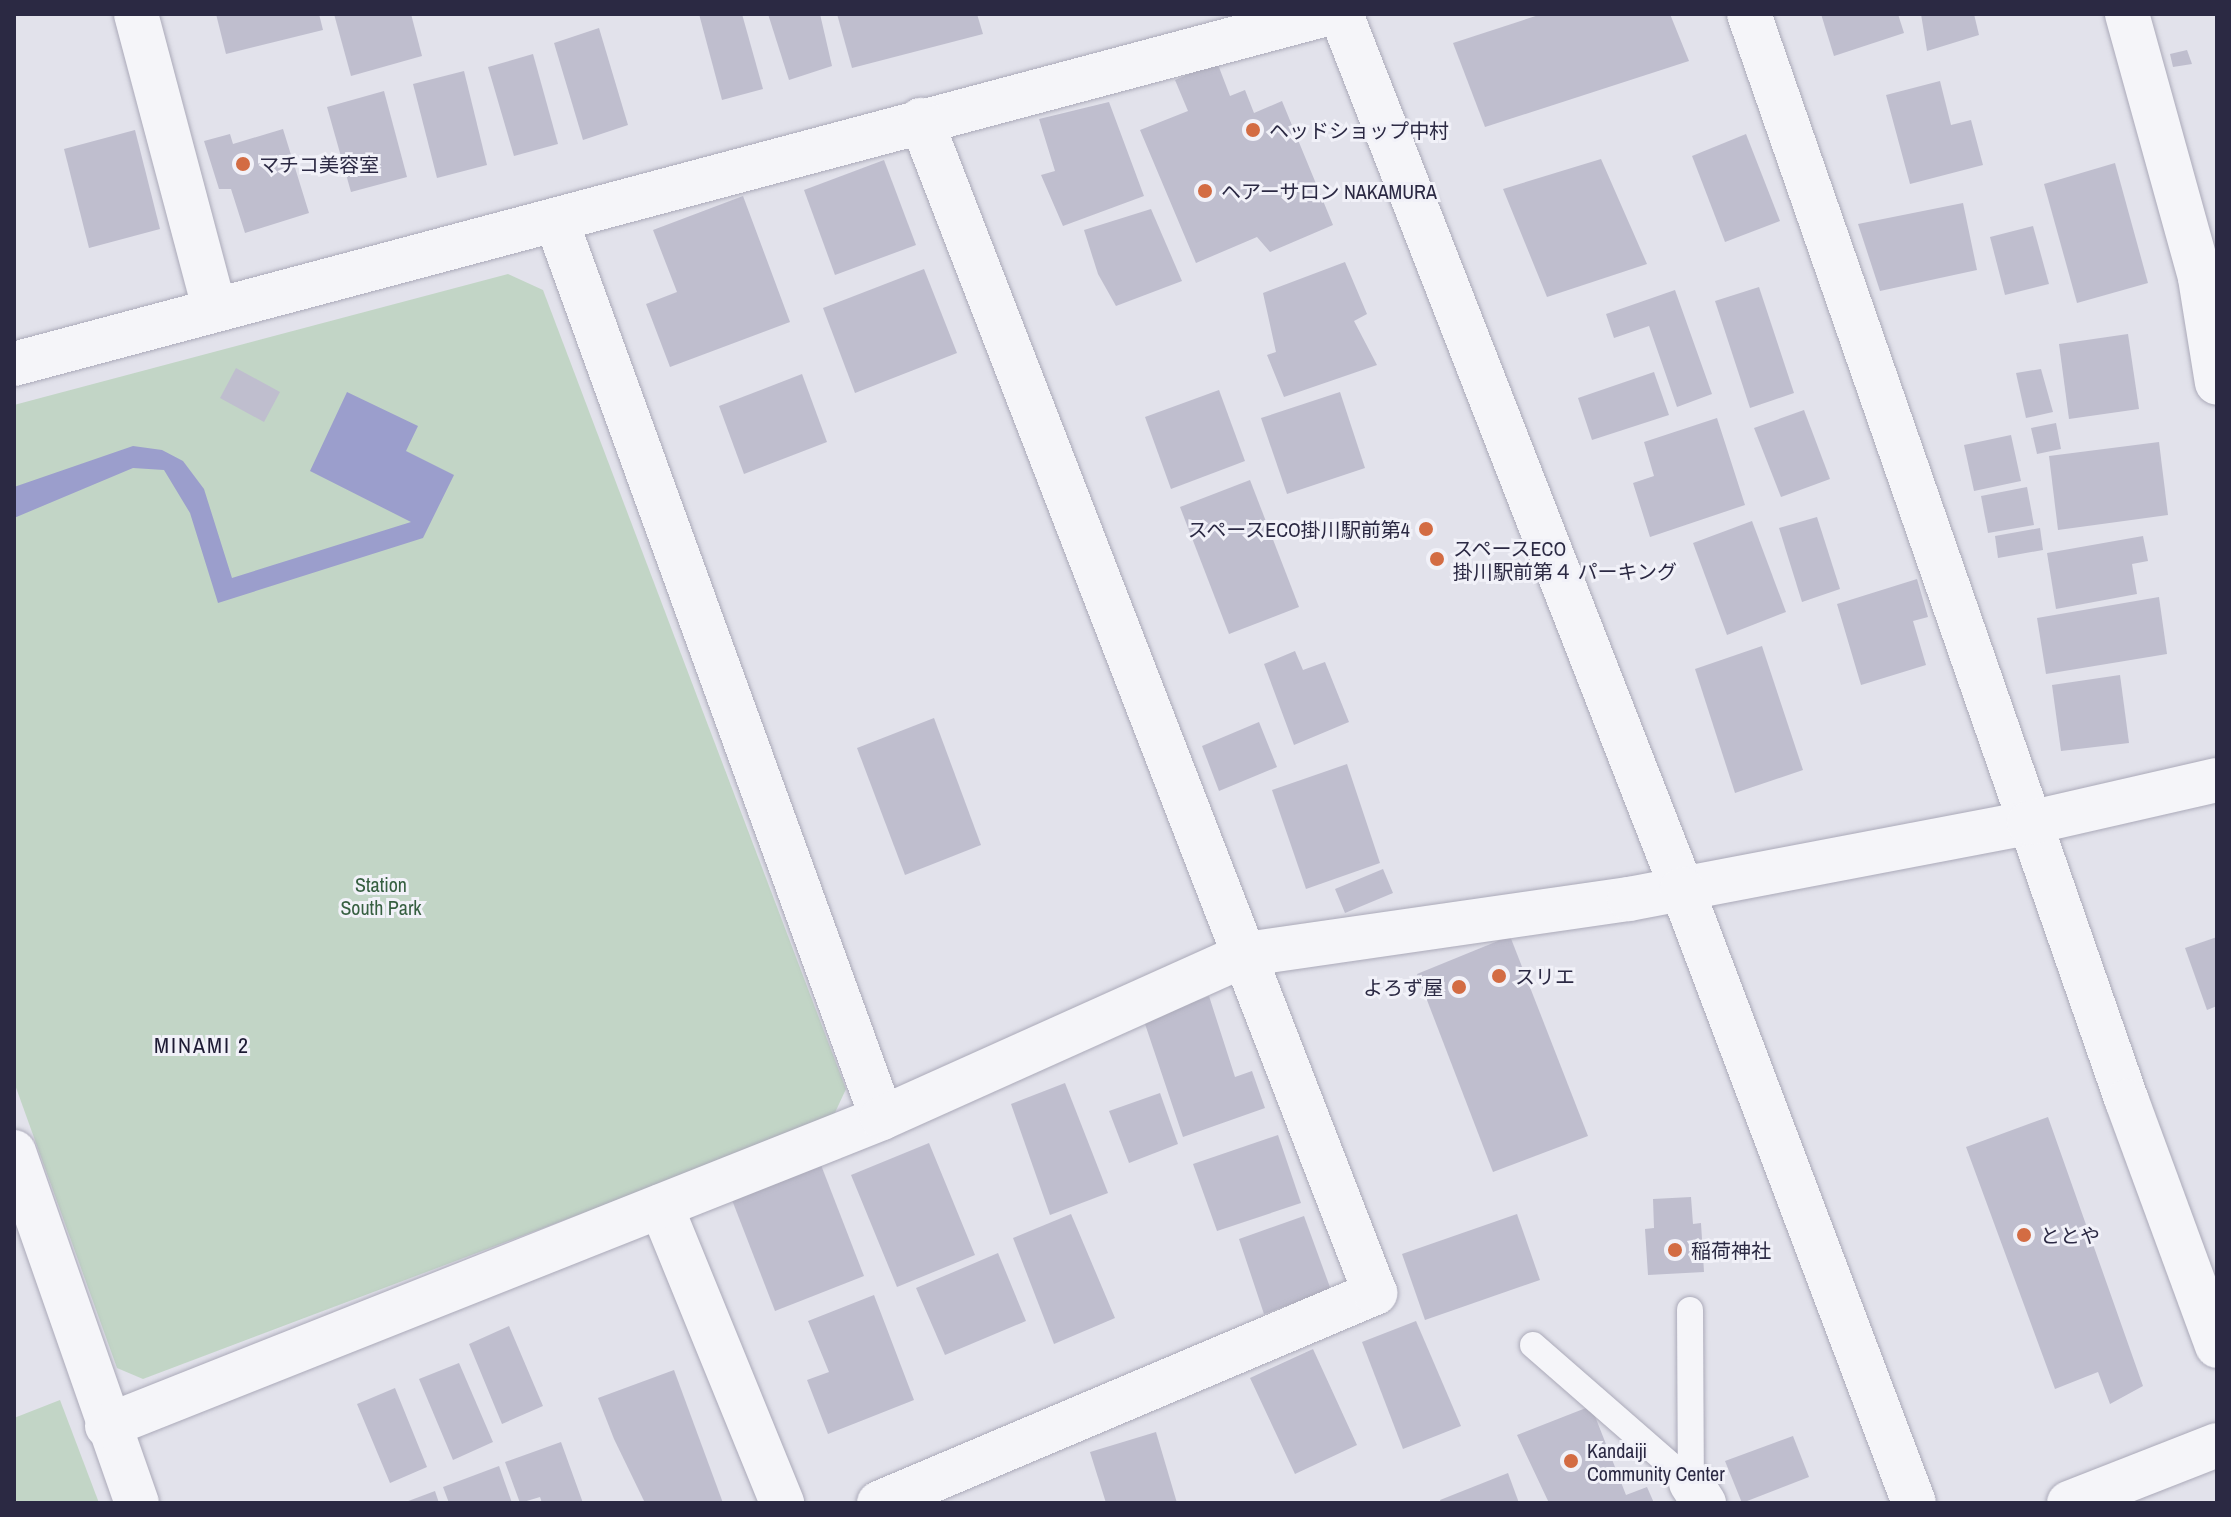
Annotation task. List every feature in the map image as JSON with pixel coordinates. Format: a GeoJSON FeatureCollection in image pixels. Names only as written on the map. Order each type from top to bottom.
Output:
{"type":"FeatureCollection","features":[{"type":"Feature","properties":{"kind":"street"},"geometry":{"type":"LineString","coordinates":[[136,14],[215,310]]}},
{"type":"Feature","properties":{"kind":"street"},"geometry":{"type":"LineString","coordinates":[[14,364],[1327,14]]}},
{"type":"Feature","properties":{"kind":"street"},"geometry":{"type":"LineString","coordinates":[[1341,14],[1682,889],[1914,1503]]}},
{"type":"Feature","properties":{"kind":"street"},"geometry":{"type":"LineString","coordinates":[[1749,14],[2029,823],[2217,1346]]}},
{"type":"Feature","properties":{"kind":"street"},"geometry":{"type":"LineString","coordinates":[[2127,14],[2200,278],[2217,383]]}},
{"type":"Feature","properties":{"kind":"street"},"geometry":{"type":"LineString","coordinates":[[879,1503],[1375,1293],[1247,954],[921,120]]}},
{"type":"Feature","properties":{"kind":"street"},"geometry":{"type":"LineString","coordinates":[[556,220],[882,1118]]}},
{"type":"Feature","properties":{"kind":"street"},"geometry":{"type":"LineString","coordinates":[[107,1426],[882,1118],[1247,954],[1682,889],[2029,823],[2217,780]]}},
{"type":"Feature","properties":{"kind":"street"},"geometry":{"type":"LineString","coordinates":[[14,1152],[107,1426],[137,1503]]}},
{"type":"Feature","properties":{"kind":"street"},"geometry":{"type":"LineString","coordinates":[[661,1206],[782,1503]]}},
{"type":"Feature","properties":{"kind":"street"},"geometry":{"type":"LineString","coordinates":[[2069,1503],[2217,1445]]}},
{"type":"Feature","properties":{"kind":"lane"},"geometry":{"type":"LineString","coordinates":[[1690,1310],[1698,1493]]}},
{"type":"Feature","properties":{"kind":"lane"},"geometry":{"type":"LineString","coordinates":[[1533,1345],[1698,1493]]}},
{"type":"Feature","properties":{"kind":"green space","name":"Station South Park"},"geometry":{"type":"Polygon","coordinates":[[[508,274],[543,290],[846,1089],[832,1119],[143,1379],[117,1368],[14,1082],[14,405],[508,274]]]}},
{"type":"Feature","properties":{"kind":"green space"},"geometry":{"type":"Polygon","coordinates":[[[60,1400],[99,1503],[14,1503],[14,1418],[60,1400]]]}},
{"type":"Feature","properties":{"kind":"water"},"geometry":{"type":"Polygon","coordinates":[[[347,392],[418,426],[406,451],[454,475],[423,538],[218,603],[190,513],[164,470],[133,468],[14,518],[14,487],[133,446],[162,450],[183,461],[204,489],[232,578],[411,522],[310,471],[347,392]]]}},
{"type":"Feature","properties":{"kind":"building"},"geometry":{"type":"Polygon","coordinates":[[[216,14],[319,14],[323,30],[226,54],[216,14]]]}},
{"type":"Feature","properties":{"kind":"building"},"geometry":{"type":"Polygon","coordinates":[[[334,14],[411,14],[422,56],[351,76],[334,14]]]}},
{"type":"Feature","properties":{"kind":"building"},"geometry":{"type":"Polygon","coordinates":[[[699,14],[742,14],[763,89],[722,100],[699,14]]]}},
{"type":"Feature","properties":{"kind":"building"},"geometry":{"type":"Polygon","coordinates":[[[768,14],[820,14],[832,66],[789,80],[768,14]]]}},
{"type":"Feature","properties":{"kind":"building"},"geometry":{"type":"Polygon","coordinates":[[[837,14],[977,14],[983,34],[852,68],[837,14]]]}},
{"type":"Feature","properties":{"kind":"building"},"geometry":{"type":"Polygon","coordinates":[[[1542,14],[1670,14],[1689,61],[1485,127],[1453,43],[1542,14]]]}},
{"type":"Feature","properties":{"kind":"building"},"geometry":{"type":"Polygon","coordinates":[[[1821,14],[1898,14],[1904,33],[1834,56],[1821,14]]]}},
{"type":"Feature","properties":{"kind":"building"},"geometry":{"type":"Polygon","coordinates":[[[1921,14],[1974,14],[1979,35],[1927,51],[1921,14]]]}},
{"type":"Feature","properties":{"kind":"building"},"geometry":{"type":"Polygon","coordinates":[[[599,28],[628,125],[583,140],[554,43],[599,28]]]}},
{"type":"Feature","properties":{"kind":"building"},"geometry":{"type":"Polygon","coordinates":[[[2187,50],[2192,64],[2173,67],[2170,54],[2187,50]]]}},
{"type":"Feature","properties":{"kind":"building"},"geometry":{"type":"Polygon","coordinates":[[[533,54],[558,144],[514,156],[488,67],[533,54]]]}},
{"type":"Feature","properties":{"kind":"building"},"geometry":{"type":"Polygon","coordinates":[[[1217,62],[1230,96],[1245,90],[1254,113],[1282,101],[1333,225],[1270,252],[1257,237],[1196,263],[1140,130],[1188,111],[1175,80],[1217,62]]]}},
{"type":"Feature","properties":{"kind":"building"},"geometry":{"type":"Polygon","coordinates":[[[464,71],[487,165],[437,178],[413,84],[464,71]]]}},
{"type":"Feature","properties":{"kind":"building"},"geometry":{"type":"Polygon","coordinates":[[[1940,81],[1951,125],[1971,120],[1983,165],[1910,184],[1886,95],[1940,81]]]}},
{"type":"Feature","properties":{"kind":"building"},"geometry":{"type":"Polygon","coordinates":[[[384,91],[407,177],[351,192],[327,107],[384,91]]]}},
{"type":"Feature","properties":{"kind":"building"},"geometry":{"type":"Polygon","coordinates":[[[1109,102],[1144,196],[1063,226],[1041,175],[1055,171],[1039,119],[1109,102]]]}},
{"type":"Feature","properties":{"kind":"building"},"geometry":{"type":"Polygon","coordinates":[[[283,129],[309,213],[245,233],[231,189],[219,189],[204,141],[230,134],[233,144],[283,129]]]}},
{"type":"Feature","properties":{"kind":"building"},"geometry":{"type":"Polygon","coordinates":[[[135,130],[160,229],[89,248],[64,149],[135,130]]]}},
{"type":"Feature","properties":{"kind":"building"},"geometry":{"type":"Polygon","coordinates":[[[1746,134],[1780,221],[1725,242],[1692,156],[1746,134]]]}},
{"type":"Feature","properties":{"kind":"building"},"geometry":{"type":"Polygon","coordinates":[[[1601,159],[1647,264],[1547,297],[1503,189],[1601,159]]]}},
{"type":"Feature","properties":{"kind":"building"},"geometry":{"type":"Polygon","coordinates":[[[884,160],[916,245],[835,275],[804,190],[884,160]]]}},
{"type":"Feature","properties":{"kind":"building"},"geometry":{"type":"Polygon","coordinates":[[[2115,163],[2148,283],[2077,303],[2044,184],[2115,163]]]}},
{"type":"Feature","properties":{"kind":"building"},"geometry":{"type":"Polygon","coordinates":[[[743,196],[790,322],[670,367],[646,304],[677,292],[653,230],[743,196]]]}},
{"type":"Feature","properties":{"kind":"building"},"geometry":{"type":"Polygon","coordinates":[[[1963,203],[1977,270],[1880,291],[1858,224],[1963,203]]]}},
{"type":"Feature","properties":{"kind":"building"},"geometry":{"type":"Polygon","coordinates":[[[1151,209],[1182,281],[1116,306],[1098,274],[1084,230],[1151,209]]]}},
{"type":"Feature","properties":{"kind":"building"},"geometry":{"type":"Polygon","coordinates":[[[2033,226],[2049,284],[2005,295],[1990,237],[2033,226]]]}},
{"type":"Feature","properties":{"kind":"building"},"geometry":{"type":"Polygon","coordinates":[[[1345,262],[1367,314],[1354,321],[1377,365],[1284,397],[1267,355],[1276,352],[1263,293],[1345,262]]]}},
{"type":"Feature","properties":{"kind":"building"},"geometry":{"type":"Polygon","coordinates":[[[924,269],[957,353],[855,393],[823,308],[924,269]]]}},
{"type":"Feature","properties":{"kind":"building"},"geometry":{"type":"Polygon","coordinates":[[[1759,287],[1794,393],[1750,408],[1715,301],[1759,287]]]}},
{"type":"Feature","properties":{"kind":"building"},"geometry":{"type":"Polygon","coordinates":[[[1675,290],[1712,394],[1677,407],[1649,326],[1614,338],[1606,314],[1675,290]]]}},
{"type":"Feature","properties":{"kind":"building"},"geometry":{"type":"Polygon","coordinates":[[[2128,334],[2139,409],[2069,419],[2059,344],[2128,334]]]}},
{"type":"Feature","properties":{"kind":"building"},"geometry":{"type":"Polygon","coordinates":[[[236,368],[280,392],[264,422],[220,398],[236,368]]]}},
{"type":"Feature","properties":{"kind":"building"},"geometry":{"type":"Polygon","coordinates":[[[2041,369],[2053,412],[2026,418],[2016,373],[2041,369]]]}},
{"type":"Feature","properties":{"kind":"building"},"geometry":{"type":"Polygon","coordinates":[[[1654,372],[1669,415],[1592,440],[1578,398],[1654,372]]]}},
{"type":"Feature","properties":{"kind":"building"},"geometry":{"type":"Polygon","coordinates":[[[802,374],[827,442],[744,474],[719,406],[802,374]]]}},
{"type":"Feature","properties":{"kind":"building"},"geometry":{"type":"Polygon","coordinates":[[[1219,390],[1245,461],[1171,489],[1145,417],[1219,390]]]}},
{"type":"Feature","properties":{"kind":"building"},"geometry":{"type":"Polygon","coordinates":[[[1340,392],[1365,468],[1287,494],[1261,418],[1340,392]]]}},
{"type":"Feature","properties":{"kind":"building"},"geometry":{"type":"Polygon","coordinates":[[[1804,410],[1830,479],[1781,497],[1754,428],[1804,410]]]}},
{"type":"Feature","properties":{"kind":"building"},"geometry":{"type":"Polygon","coordinates":[[[1717,418],[1745,505],[1650,537],[1633,483],[1654,476],[1644,442],[1717,418]]]}},
{"type":"Feature","properties":{"kind":"building"},"geometry":{"type":"Polygon","coordinates":[[[2056,423],[2061,449],[2037,454],[2031,428],[2056,423]]]}},
{"type":"Feature","properties":{"kind":"building"},"geometry":{"type":"Polygon","coordinates":[[[2011,435],[2021,481],[1974,491],[1964,445],[2011,435]]]}},
{"type":"Feature","properties":{"kind":"building"},"geometry":{"type":"Polygon","coordinates":[[[2159,442],[2168,515],[2058,530],[2049,456],[2159,442]]]}},
{"type":"Feature","properties":{"kind":"building"},"geometry":{"type":"Polygon","coordinates":[[[1250,480],[1299,607],[1229,634],[1180,507],[1250,480]]]}},
{"type":"Feature","properties":{"kind":"building"},"geometry":{"type":"Polygon","coordinates":[[[2027,487],[2034,525],[1988,533],[1981,496],[2027,487]]]}},
{"type":"Feature","properties":{"kind":"building"},"geometry":{"type":"Polygon","coordinates":[[[1817,517],[1840,589],[1802,602],[1779,528],[1817,517]]]}},
{"type":"Feature","properties":{"kind":"building"},"geometry":{"type":"Polygon","coordinates":[[[1752,521],[1786,612],[1727,635],[1693,543],[1752,521]]]}},
{"type":"Feature","properties":{"kind":"building"},"geometry":{"type":"Polygon","coordinates":[[[2040,528],[2043,550],[1998,558],[1995,536],[2040,528]]]}},
{"type":"Feature","properties":{"kind":"building"},"geometry":{"type":"Polygon","coordinates":[[[2143,536],[2148,561],[2132,564],[2137,594],[2056,609],[2047,553],[2143,536]]]}},
{"type":"Feature","properties":{"kind":"building"},"geometry":{"type":"Polygon","coordinates":[[[1917,579],[1928,617],[1913,621],[1926,665],[1861,685],[1837,604],[1917,579]]]}},
{"type":"Feature","properties":{"kind":"building"},"geometry":{"type":"Polygon","coordinates":[[[2159,597],[2167,654],[2046,674],[2037,618],[2159,597]]]}},
{"type":"Feature","properties":{"kind":"building"},"geometry":{"type":"Polygon","coordinates":[[[1762,646],[1803,770],[1735,793],[1695,669],[1762,646]]]}},
{"type":"Feature","properties":{"kind":"building"},"geometry":{"type":"Polygon","coordinates":[[[1295,651],[1303,670],[1325,662],[1349,722],[1294,745],[1264,664],[1295,651]]]}},
{"type":"Feature","properties":{"kind":"building"},"geometry":{"type":"Polygon","coordinates":[[[2120,675],[2129,743],[2061,751],[2052,685],[2120,675]]]}},
{"type":"Feature","properties":{"kind":"building"},"geometry":{"type":"Polygon","coordinates":[[[934,718],[981,845],[905,875],[857,748],[934,718]]]}},
{"type":"Feature","properties":{"kind":"building"},"geometry":{"type":"Polygon","coordinates":[[[1259,722],[1277,767],[1219,791],[1202,746],[1259,722]]]}},
{"type":"Feature","properties":{"kind":"building"},"geometry":{"type":"Polygon","coordinates":[[[1347,764],[1380,863],[1306,889],[1272,790],[1347,764]]]}},
{"type":"Feature","properties":{"kind":"building"},"geometry":{"type":"Polygon","coordinates":[[[1383,869],[1393,893],[1345,913],[1335,889],[1383,869]]]}},
{"type":"Feature","properties":{"kind":"building"},"geometry":{"type":"Polygon","coordinates":[[[1510,936],[1588,1136],[1493,1172],[1417,974],[1510,936]]]}},
{"type":"Feature","properties":{"kind":"building"},"geometry":{"type":"Polygon","coordinates":[[[2217,937],[2217,1006],[2207,1010],[2185,948],[2217,937]]]}},
{"type":"Feature","properties":{"kind":"building"},"geometry":{"type":"Polygon","coordinates":[[[1209,996],[1235,1077],[1252,1071],[1265,1108],[1183,1137],[1144,1021],[1209,996]]]}},
{"type":"Feature","properties":{"kind":"building"},"geometry":{"type":"Polygon","coordinates":[[[1065,1083],[1108,1193],[1050,1215],[1011,1104],[1065,1083]]]}},
{"type":"Feature","properties":{"kind":"building"},"geometry":{"type":"Polygon","coordinates":[[[1160,1093],[1178,1144],[1129,1163],[1109,1111],[1160,1093]]]}},
{"type":"Feature","properties":{"kind":"building"},"geometry":{"type":"Polygon","coordinates":[[[2048,1117],[2143,1386],[2110,1404],[2098,1372],[2055,1389],[1966,1147],[2048,1117]]]}},
{"type":"Feature","properties":{"kind":"building"},"geometry":{"type":"Polygon","coordinates":[[[1278,1135],[1301,1203],[1217,1231],[1193,1164],[1278,1135]]]}},
{"type":"Feature","properties":{"kind":"building"},"geometry":{"type":"Polygon","coordinates":[[[929,1143],[975,1255],[897,1287],[851,1175],[929,1143]]]}},
{"type":"Feature","properties":{"kind":"building"},"geometry":{"type":"Polygon","coordinates":[[[821,1165],[864,1276],[775,1311],[732,1200],[821,1165]]]}},
{"type":"Feature","properties":{"kind":"building","name":"稲荷神社"},"geometry":{"type":"Polygon","coordinates":[[[1691,1197],[1693,1224],[1701,1223],[1704,1272],[1648,1275],[1645,1229],[1654,1228],[1653,1199],[1691,1197]]]}},
{"type":"Feature","properties":{"kind":"building"},"geometry":{"type":"Polygon","coordinates":[[[1071,1214],[1115,1318],[1054,1344],[1013,1238],[1071,1214]]]}},
{"type":"Feature","properties":{"kind":"building"},"geometry":{"type":"Polygon","coordinates":[[[1517,1214],[1540,1280],[1425,1320],[1402,1254],[1517,1214]]]}},
{"type":"Feature","properties":{"kind":"building"},"geometry":{"type":"Polygon","coordinates":[[[1304,1216],[1331,1290],[1264,1314],[1239,1239],[1304,1216]]]}},
{"type":"Feature","properties":{"kind":"building"},"geometry":{"type":"Polygon","coordinates":[[[998,1253],[1026,1321],[945,1355],[916,1288],[998,1253]]]}},
{"type":"Feature","properties":{"kind":"building"},"geometry":{"type":"Polygon","coordinates":[[[874,1295],[914,1400],[828,1434],[807,1380],[829,1372],[808,1321],[874,1295]]]}},
{"type":"Feature","properties":{"kind":"building"},"geometry":{"type":"Polygon","coordinates":[[[1416,1321],[1461,1426],[1403,1449],[1362,1342],[1416,1321]]]}},
{"type":"Feature","properties":{"kind":"building"},"geometry":{"type":"Polygon","coordinates":[[[509,1326],[543,1406],[502,1424],[469,1344],[509,1326]]]}},
{"type":"Feature","properties":{"kind":"building"},"geometry":{"type":"Polygon","coordinates":[[[1313,1349],[1357,1445],[1295,1474],[1250,1378],[1313,1349]]]}},
{"type":"Feature","properties":{"kind":"building"},"geometry":{"type":"Polygon","coordinates":[[[459,1363],[493,1442],[453,1460],[419,1379],[459,1363]]]}},
{"type":"Feature","properties":{"kind":"building"},"geometry":{"type":"Polygon","coordinates":[[[674,1370],[723,1503],[645,1503],[598,1398],[674,1370]]]}},
{"type":"Feature","properties":{"kind":"building"},"geometry":{"type":"Polygon","coordinates":[[[395,1388],[427,1467],[390,1483],[357,1404],[395,1388]]]}},
{"type":"Feature","properties":{"kind":"building","name":"Kandaiji Community Center"},"geometry":{"type":"Polygon","coordinates":[[[1591,1406],[1626,1495],[1647,1487],[1654,1503],[1549,1503],[1517,1435],[1591,1406]]]}},
{"type":"Feature","properties":{"kind":"building"},"geometry":{"type":"Polygon","coordinates":[[[1156,1432],[1177,1503],[1106,1503],[1090,1452],[1156,1432]]]}},
{"type":"Feature","properties":{"kind":"building"},"geometry":{"type":"Polygon","coordinates":[[[1793,1436],[1809,1477],[1742,1503],[1725,1461],[1793,1436]]]}},
{"type":"Feature","properties":{"kind":"building"},"geometry":{"type":"Polygon","coordinates":[[[561,1442],[583,1503],[542,1503],[540,1497],[520,1503],[505,1462],[561,1442]]]}},
{"type":"Feature","properties":{"kind":"building"},"geometry":{"type":"Polygon","coordinates":[[[499,1466],[512,1503],[449,1503],[443,1487],[499,1466]]]}},
{"type":"Feature","properties":{"kind":"building"},"geometry":{"type":"Polygon","coordinates":[[[1508,1473],[1519,1503],[1441,1503],[1440,1500],[1508,1473]]]}},
{"type":"Feature","properties":{"kind":"building"},"geometry":{"type":"Polygon","coordinates":[[[435,1491],[439,1503],[403,1503],[435,1491]]]}},
{"type":"Feature","properties":{"kind":"place","name":"ヘッドショップ中村"},"geometry":{"type":"Point","coordinates":[1253,130]}},
{"type":"Feature","properties":{"kind":"place","name":"マチコ美容室"},"geometry":{"type":"Point","coordinates":[243,164]}},
{"type":"Feature","properties":{"kind":"place","name":"ヘアーサロン NAKAMURA"},"geometry":{"type":"Point","coordinates":[1205,191]}},
{"type":"Feature","properties":{"kind":"place","name":"スペースECO掛川駅前第4"},"geometry":{"type":"Point","coordinates":[1426,529]}},
{"type":"Feature","properties":{"kind":"place","name":"スペースECO 掛川駅前第４ パーキング"},"geometry":{"type":"Point","coordinates":[1437,559]}},
{"type":"Feature","properties":{"kind":"place","name":"スリエ"},"geometry":{"type":"Point","coordinates":[1499,976]}},
{"type":"Feature","properties":{"kind":"place","name":"よろず屋"},"geometry":{"type":"Point","coordinates":[1459,987]}},
{"type":"Feature","properties":{"kind":"place","name":"ととや"},"geometry":{"type":"Point","coordinates":[2024,1235]}},
{"type":"Feature","properties":{"kind":"place","name":"稲荷神社"},"geometry":{"type":"Point","coordinates":[1675,1250]}},
{"type":"Feature","properties":{"kind":"place","name":"Kandaiji Community Center"},"geometry":{"type":"Point","coordinates":[1571,1461]}},
{"type":"Feature","properties":{"kind":"district","name":"MINAMI 2"},"geometry":{"type":"Point","coordinates":[202,1046]}}]}
